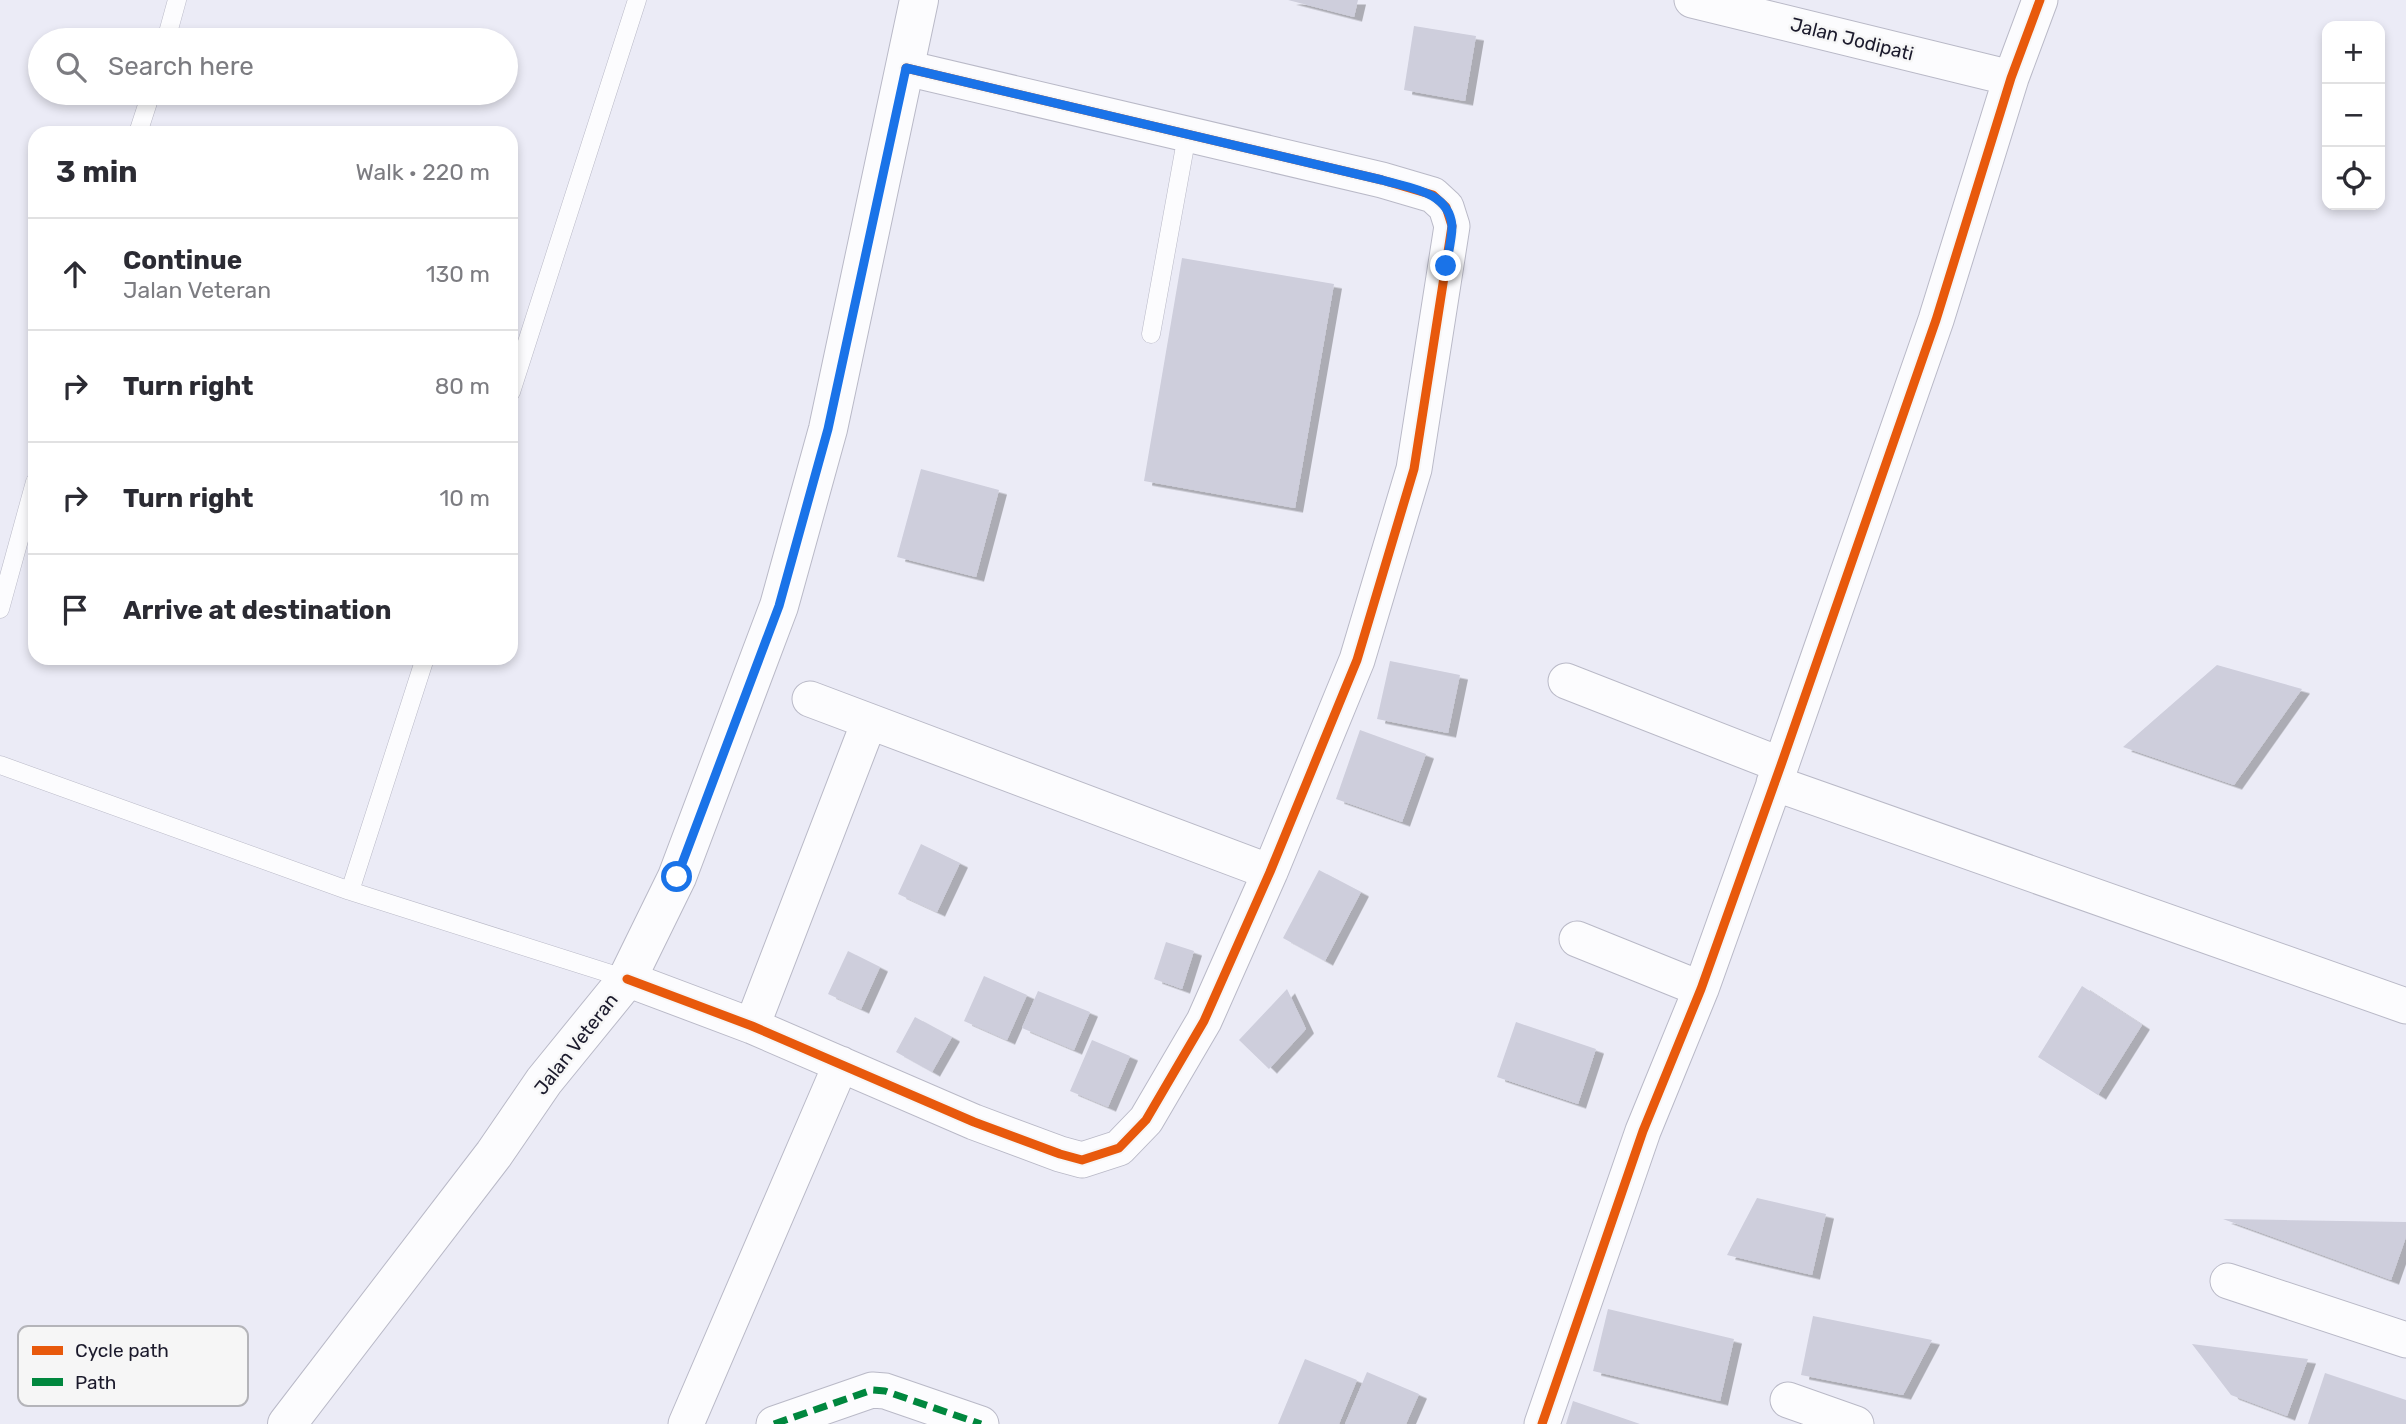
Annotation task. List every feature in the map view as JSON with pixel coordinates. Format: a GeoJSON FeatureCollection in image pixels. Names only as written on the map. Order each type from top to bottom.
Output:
{"type":"FeatureCollection","features":[{"type":"Feature","properties":{"kind":"main road","name":"Jalan Veteran"},"geometry":{"type":"LineString","coordinates":[[287,1424],[494,1154],[544,1081],[627,979],[677,877],[779,606],[828,429],[919,0]]}},
{"type":"Feature","properties":{"kind":"street","name":"Jalan Jodipati"},"geometry":{"type":"LineString","coordinates":[[1692,0],[2011,78]]}},
{"type":"Feature","properties":{"kind":"street"},"geometry":{"type":"LineString","coordinates":[[1542,1424],[1643,1131],[1701,989],[1778,774],[1936,320],[2011,78],[2040,0]]}},
{"type":"Feature","properties":{"kind":"street"},"geometry":{"type":"LineString","coordinates":[[627,979],[752,1026],[974,1122],[1060,1154],[1082,1160],[1119,1148],[1146,1120],[1205,1021],[1357,660],[1414,468],[1452,226],[1446,207],[1433,195],[1382,180],[906,68]]}},
{"type":"Feature","properties":{"kind":"street"},"geometry":{"type":"LineString","coordinates":[[1566,681],[1778,774],[2406,1006]]}},
{"type":"Feature","properties":{"kind":"street"},"geometry":{"type":"LineString","coordinates":[[810,699],[1270,872]]}},
{"type":"Feature","properties":{"kind":"street"},"geometry":{"type":"LineString","coordinates":[[752,1026],[869,722]]}},
{"type":"Feature","properties":{"kind":"street"},"geometry":{"type":"LineString","coordinates":[[1577,939],[1701,989]]}},
{"type":"Feature","properties":{"kind":"street"},"geometry":{"type":"LineString","coordinates":[[686,1424],[841,1064]]}},
{"type":"Feature","properties":{"kind":"street"},"geometry":{"type":"LineString","coordinates":[[2228,1281],[2406,1340]]}},
{"type":"Feature","properties":{"kind":"street"},"geometry":{"type":"LineString","coordinates":[[774,1424],[872,1390],[885,1391],[981,1424]]}},
{"type":"Feature","properties":{"kind":"street"},"geometry":{"type":"LineString","coordinates":[[1788,1399],[1856,1424]]}},
{"type":"Feature","properties":{"kind":"lane"},"geometry":{"type":"LineString","coordinates":[[169,28],[177,0]]}},
{"type":"Feature","properties":{"kind":"lane"},"geometry":{"type":"LineString","coordinates":[[518,369],[637,0]]}},
{"type":"Feature","properties":{"kind":"lane"},"geometry":{"type":"LineString","coordinates":[[140,126],[147,105]]}},
{"type":"Feature","properties":{"kind":"lane"},"geometry":{"type":"LineString","coordinates":[[1151,334],[1187,135]]}},
{"type":"Feature","properties":{"kind":"lane"},"geometry":{"type":"LineString","coordinates":[[0,609],[28,507]]}},
{"type":"Feature","properties":{"kind":"lane"},"geometry":{"type":"LineString","coordinates":[[350,891],[423,665]]}},
{"type":"Feature","properties":{"kind":"lane"},"geometry":{"type":"LineString","coordinates":[[0,765],[350,891],[627,979]]}},
{"type":"Feature","properties":{"kind":"building"},"geometry":{"type":"Polygon","coordinates":[[[1288,0],[1358,0],[1354,17],[1288,0]]]}},
{"type":"Feature","properties":{"kind":"building"},"geometry":{"type":"Polygon","coordinates":[[[1414,26],[1476,36],[1465,101],[1404,90],[1414,26]]]}},
{"type":"Feature","properties":{"kind":"building"},"geometry":{"type":"Polygon","coordinates":[[[1182,258],[1334,284],[1295,508],[1144,481],[1182,258]]]}},
{"type":"Feature","properties":{"kind":"building"},"geometry":{"type":"Polygon","coordinates":[[[921,469],[999,490],[976,577],[897,557],[921,469]]]}},
{"type":"Feature","properties":{"kind":"building"},"geometry":{"type":"Polygon","coordinates":[[[1390,661],[1460,675],[1448,733],[1377,719],[1390,661]]]}},
{"type":"Feature","properties":{"kind":"building"},"geometry":{"type":"Polygon","coordinates":[[[2217,665],[2302,689],[2234,785],[2123,747],[2217,665]]]}},
{"type":"Feature","properties":{"kind":"building"},"geometry":{"type":"Polygon","coordinates":[[[1360,730],[1426,754],[1402,822],[1336,799],[1360,730]]]}},
{"type":"Feature","properties":{"kind":"building"},"geometry":{"type":"Polygon","coordinates":[[[921,844],[960,863],[937,912],[898,894],[921,844]]]}},
{"type":"Feature","properties":{"kind":"building"},"geometry":{"type":"Polygon","coordinates":[[[1319,870],[1361,892],[1325,961],[1283,938],[1319,870]]]}},
{"type":"Feature","properties":{"kind":"building"},"geometry":{"type":"Polygon","coordinates":[[[1166,942],[1194,951],[1182,989],[1154,979],[1166,942]]]}},
{"type":"Feature","properties":{"kind":"building"},"geometry":{"type":"Polygon","coordinates":[[[848,951],[880,967],[861,1009],[828,994],[848,951]]]}},
{"type":"Feature","properties":{"kind":"building"},"geometry":{"type":"Polygon","coordinates":[[[984,976],[1027,995],[1007,1040],[964,1021],[984,976]]]}},
{"type":"Feature","properties":{"kind":"building"},"geometry":{"type":"Polygon","coordinates":[[[2082,986],[2142,1025],[2098,1095],[2038,1057],[2082,986]]]}},
{"type":"Feature","properties":{"kind":"building"},"geometry":{"type":"Polygon","coordinates":[[[1287,989],[1306,1029],[1269,1069],[1239,1040],[1287,989]]]}},
{"type":"Feature","properties":{"kind":"building"},"geometry":{"type":"Polygon","coordinates":[[[1038,991],[1090,1012],[1074,1050],[1022,1028],[1038,991]]]}},
{"type":"Feature","properties":{"kind":"building"},"geometry":{"type":"Polygon","coordinates":[[[915,1017],[952,1037],[932,1072],[896,1052],[915,1017]]]}},
{"type":"Feature","properties":{"kind":"building"},"geometry":{"type":"Polygon","coordinates":[[[1516,1022],[1596,1049],[1578,1104],[1497,1077],[1516,1022]]]}},
{"type":"Feature","properties":{"kind":"building"},"geometry":{"type":"Polygon","coordinates":[[[1092,1040],[1130,1056],[1108,1107],[1070,1091],[1092,1040]]]}},
{"type":"Feature","properties":{"kind":"building"},"geometry":{"type":"Polygon","coordinates":[[[1757,1198],[1826,1214],[1812,1275],[1727,1255],[1757,1198]]]}},
{"type":"Feature","properties":{"kind":"building"},"geometry":{"type":"Polygon","coordinates":[[[2223,1219],[2406,1222],[2406,1237],[2391,1280],[2223,1219]]]}},
{"type":"Feature","properties":{"kind":"building"},"geometry":{"type":"Polygon","coordinates":[[[1608,1309],[1734,1339],[1720,1401],[1593,1371],[1608,1309]]]}},
{"type":"Feature","properties":{"kind":"building"},"geometry":{"type":"Polygon","coordinates":[[[1813,1316],[1932,1340],[1903,1395],[1801,1375],[1813,1316]]]}},
{"type":"Feature","properties":{"kind":"building"},"geometry":{"type":"Polygon","coordinates":[[[2192,1344],[2308,1359],[2287,1416],[2231,1395],[2192,1344]]]}},
{"type":"Feature","properties":{"kind":"building"},"geometry":{"type":"Polygon","coordinates":[[[1305,1359],[1357,1380],[1339,1424],[1278,1424],[1305,1359]]]}},
{"type":"Feature","properties":{"kind":"building"},"geometry":{"type":"Polygon","coordinates":[[[1367,1372],[1419,1394],[1406,1424],[1345,1424],[1367,1372]]]}},
{"type":"Feature","properties":{"kind":"building"},"geometry":{"type":"Polygon","coordinates":[[[2325,1373],[2406,1400],[2406,1424],[2308,1424],[2325,1373]]]}},
{"type":"Feature","properties":{"kind":"building"},"geometry":{"type":"Polygon","coordinates":[[[1573,1401],[1640,1424],[1566,1424],[1573,1401]]]}},
{"type":"Feature","properties":{"kind":"marked path"},"geometry":{"type":"LineString","coordinates":[[774,1424],[872,1390],[885,1391],[981,1424]]}},
{"type":"Feature","properties":{"kind":"cycle path"},"geometry":{"type":"LineString","coordinates":[[1542,1424],[1643,1131],[1701,989],[1781,765],[1936,320],[2011,78],[2040,0]]}},
{"type":"Feature","properties":{"kind":"cycle path"},"geometry":{"type":"LineString","coordinates":[[627,979],[752,1026],[974,1122],[1060,1154],[1082,1160],[1119,1148],[1146,1120],[1204,1021],[1270,872],[1357,660],[1414,469],[1452,226],[1446,207],[1433,195],[1382,180],[906,68]]}},
{"type":"Feature","properties":{"kind":"route"},"geometry":{"type":"LineString","coordinates":[[677,877],[779,606],[828,429],[906,68],[1382,180],[1433,195],[1446,207],[1452,226],[1446,266]]}}]}
